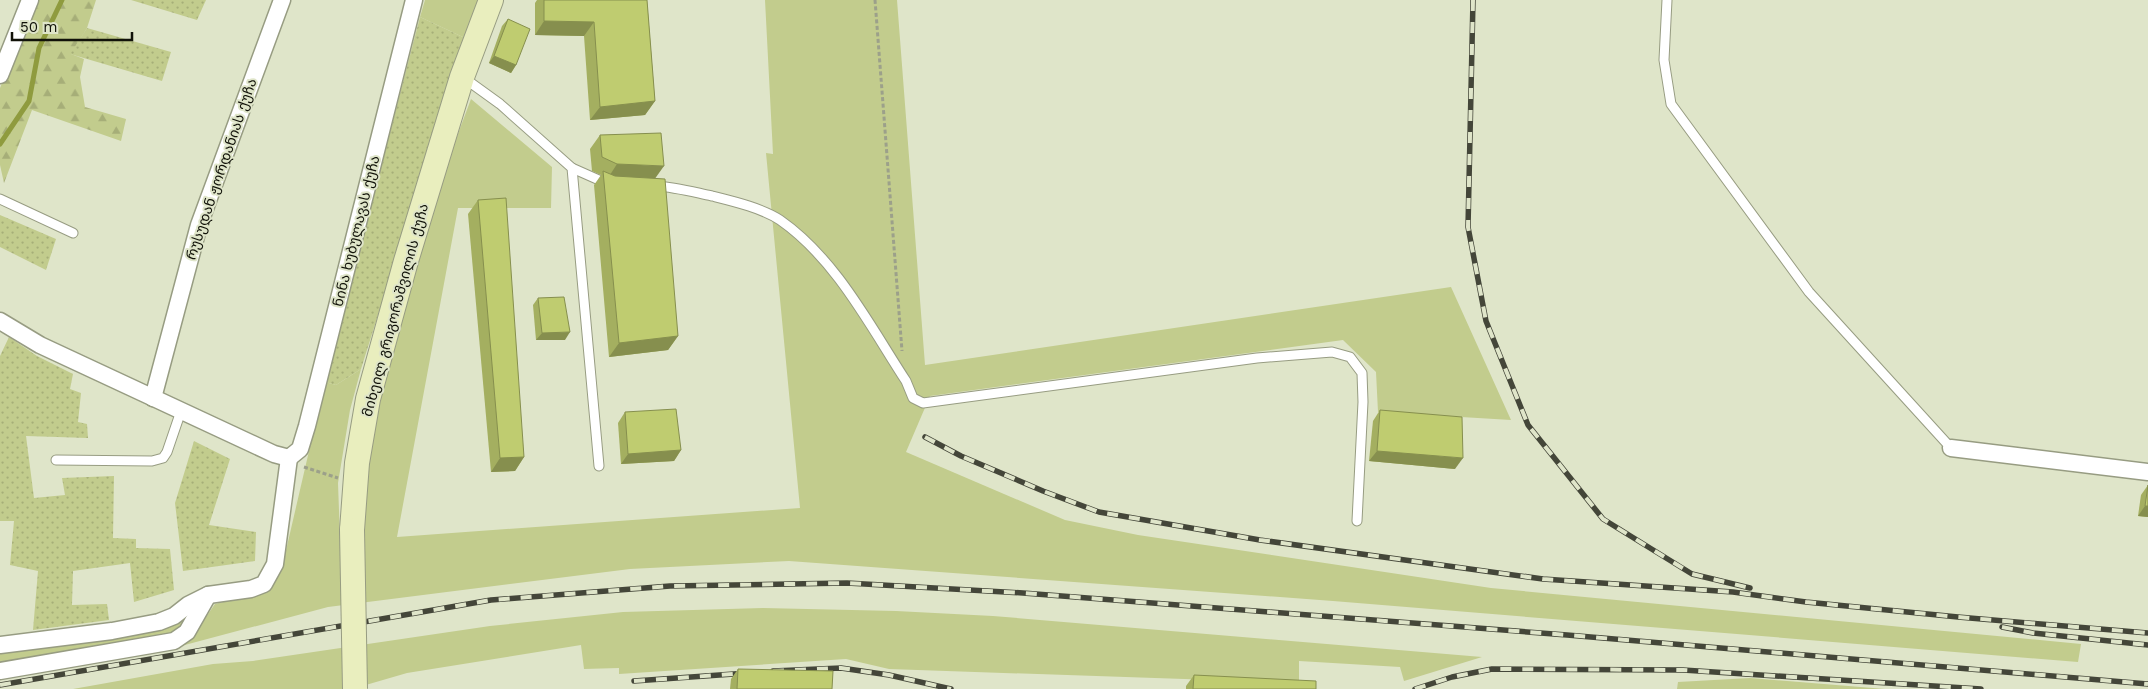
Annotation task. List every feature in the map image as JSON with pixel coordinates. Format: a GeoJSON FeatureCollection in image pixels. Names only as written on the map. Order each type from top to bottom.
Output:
{"type":"FeatureCollection","features":[{"type":"Feature","properties":{"kind":"street"},"geometry":{"type":"LineString","coordinates":[[0,74],[30,0]]}},
{"type":"Feature","properties":{"kind":"street","name":"რუსუდან ჟორდანიას ქუჩა"},"geometry":{"type":"LineString","coordinates":[[153,398],[199,225],[282,0]]}},
{"type":"Feature","properties":{"kind":"street","name":"ნინა ხუბულავას ქუჩა"},"geometry":{"type":"LineString","coordinates":[[0,645],[112,631],[159,622],[174,616],[188,605],[208,595],[251,589],[264,584],[275,564],[289,460],[300,449],[307,426],[414,0]]}},
{"type":"Feature","properties":{"kind":"street","name":"მიხეილ გრიგორაშვილის ქუჩა"},"geometry":{"type":"LineString","coordinates":[[355,689],[352,530],[356,483],[368,399],[406,261],[462,77],[491,0]]}},
{"type":"Feature","properties":{"kind":"street"},"geometry":{"type":"LineString","coordinates":[[0,321],[40,345],[289,460]]}},
{"type":"Feature","properties":{"kind":"street"},"geometry":{"type":"LineString","coordinates":[[1951,448],[2148,472]]}},
{"type":"Feature","properties":{"kind":"street"},"geometry":{"type":"LineString","coordinates":[[0,671],[174,641],[187,632],[208,595]]}},
{"type":"Feature","properties":{"kind":"lane"},"geometry":{"type":"LineString","coordinates":[[1667,0],[1664,60],[1670,104],[1809,292],[1951,448]]}},
{"type":"Feature","properties":{"kind":"lane"},"geometry":{"type":"LineString","coordinates":[[462,77],[500,104],[572,168],[606,184],[615,185]]}},
{"type":"Feature","properties":{"kind":"lane"},"geometry":{"type":"LineString","coordinates":[[572,168],[599,466]]}},
{"type":"Feature","properties":{"kind":"lane"},"geometry":{"type":"LineString","coordinates":[[643,186],[670,187],[738,202],[779,219],[809,245],[843,284],[906,381],[913,398],[923,404],[1257,358],[1332,352],[1350,357],[1362,373],[1363,402],[1357,521]]}},
{"type":"Feature","properties":{"kind":"lane"},"geometry":{"type":"LineString","coordinates":[[0,200],[73,233]]}},
{"type":"Feature","properties":{"kind":"lane"},"geometry":{"type":"LineString","coordinates":[[56,460],[152,461],[163,458],[181,411]]}},
{"type":"Feature","properties":{"kind":"path"},"geometry":{"type":"LineString","coordinates":[[875,0],[902,352]]}},
{"type":"Feature","properties":{"kind":"path"},"geometry":{"type":"LineString","coordinates":[[289,460],[356,483]]}},
{"type":"Feature","properties":{"kind":"green space"},"geometry":{"type":"Polygon","coordinates":[[[37,0],[96,0],[87,28],[71,54],[84,59],[80,77],[85,107],[126,119],[121,141],[32,110],[4,183],[0,165],[0,88],[37,0]]]}},
{"type":"Feature","properties":{"kind":"green space"},"geometry":{"type":"Polygon","coordinates":[[[131,0],[206,0],[197,20],[131,0]]]}},
{"type":"Feature","properties":{"kind":"green space"},"geometry":{"type":"Polygon","coordinates":[[[425,0],[478,0],[465,38],[420,17],[425,0]]]}},
{"type":"Feature","properties":{"kind":"green space"},"geometry":{"type":"Polygon","coordinates":[[[765,0],[897,0],[925,365],[1451,287],[1511,420],[1378,412],[1376,372],[1343,340],[930,396],[906,452],[1065,520],[1138,535],[1491,588],[2081,644],[2078,662],[1333,601],[789,561],[630,569],[328,607],[181,646],[197,630],[215,604],[255,594],[271,587],[281,572],[325,382],[336,385],[361,369],[350,410],[338,483],[340,538],[360,536],[372,399],[447,163],[471,99],[552,167],[551,208],[458,208],[397,537],[800,508],[766,153],[773,154],[765,0]]]}},
{"type":"Feature","properties":{"kind":"green space"},"geometry":{"type":"Polygon","coordinates":[[[420,17],[465,38],[361,369],[336,385],[325,382],[420,17]]]}},
{"type":"Feature","properties":{"kind":"green space"},"geometry":{"type":"Polygon","coordinates":[[[87,28],[171,52],[162,81],[70,54],[87,28]]]}},
{"type":"Feature","properties":{"kind":"green space"},"geometry":{"type":"Polygon","coordinates":[[[0,215],[56,239],[46,270],[0,247],[0,215]]]}},
{"type":"Feature","properties":{"kind":"green space"},"geometry":{"type":"Polygon","coordinates":[[[9,337],[37,356],[73,374],[70,389],[81,393],[78,422],[87,424],[88,438],[26,436],[34,498],[65,495],[62,478],[114,476],[113,538],[136,539],[136,548],[170,549],[174,590],[134,602],[130,563],[73,571],[72,605],[107,604],[109,620],[33,630],[38,571],[10,565],[14,521],[0,521],[0,356],[9,337]]]}},
{"type":"Feature","properties":{"kind":"green space"},"geometry":{"type":"Polygon","coordinates":[[[194,441],[230,459],[209,525],[256,532],[255,561],[183,571],[175,503],[194,441]]]}},
{"type":"Feature","properties":{"kind":"green space"},"geometry":{"type":"Polygon","coordinates":[[[763,608],[896,611],[993,616],[1482,657],[1404,681],[1400,667],[1299,661],[1299,683],[889,669],[846,659],[619,674],[619,668],[584,669],[581,645],[407,673],[352,689],[73,689],[213,664],[253,661],[490,626],[623,612],[763,608]]]}},
{"type":"Feature","properties":{"kind":"green space"},"geometry":{"type":"Polygon","coordinates":[[[194,609],[186,625],[171,635],[0,666],[0,652],[194,609]]]}},
{"type":"Feature","properties":{"kind":"green space"},"geometry":{"type":"Polygon","coordinates":[[[1750,678],[1885,689],[1677,689],[1678,682],[1750,678]]]}},
{"type":"Feature","properties":{"kind":"building"},"geometry":{"type":"Polygon","coordinates":[[[544,0],[647,0],[655,101],[600,107],[594,22],[544,21],[544,0]]]}},
{"type":"Feature","properties":{"kind":"building"},"geometry":{"type":"Polygon","coordinates":[[[508,19],[530,29],[516,65],[494,56],[508,19]]]}},
{"type":"Feature","properties":{"kind":"building"},"geometry":{"type":"Polygon","coordinates":[[[661,133],[664,166],[617,164],[602,157],[600,135],[661,133]]]}},
{"type":"Feature","properties":{"kind":"building"},"geometry":{"type":"Polygon","coordinates":[[[603,171],[615,176],[665,179],[678,336],[619,343],[603,171]]]}},
{"type":"Feature","properties":{"kind":"building"},"geometry":{"type":"Polygon","coordinates":[[[506,198],[524,457],[500,458],[478,200],[506,198]]]}},
{"type":"Feature","properties":{"kind":"building"},"geometry":{"type":"Polygon","coordinates":[[[564,297],[570,332],[542,333],[538,298],[564,297]]]}},
{"type":"Feature","properties":{"kind":"building"},"geometry":{"type":"Polygon","coordinates":[[[676,409],[681,450],[628,454],[625,412],[676,409]]]}},
{"type":"Feature","properties":{"kind":"building"},"geometry":{"type":"Polygon","coordinates":[[[1380,410],[1462,417],[1463,458],[1377,451],[1380,410]]]}},
{"type":"Feature","properties":{"kind":"building"},"geometry":{"type":"Polygon","coordinates":[[[2148,485],[2148,506],[2145,506],[2148,485]]]}},
{"type":"Feature","properties":{"kind":"building"},"geometry":{"type":"Polygon","coordinates":[[[738,669],[833,671],[832,689],[737,689],[738,669]]]}},
{"type":"Feature","properties":{"kind":"building"},"geometry":{"type":"Polygon","coordinates":[[[1194,675],[1316,681],[1316,689],[1193,689],[1194,675]]]}},
{"type":"Feature","properties":{"kind":"waterway"},"geometry":{"type":"LineString","coordinates":[[0,144],[29,101],[39,48],[62,0]]}},
{"type":"Feature","properties":{"kind":"railway"},"geometry":{"type":"LineString","coordinates":[[1473,0],[1468,227],[1486,321],[1528,425],[1603,519],[1692,574],[1750,588]]}},
{"type":"Feature","properties":{"kind":"railway"},"geometry":{"type":"LineString","coordinates":[[925,437],[961,456],[1043,491],[1099,512],[1260,540],[1543,579],[1733,592],[1806,602],[2148,633]]}},
{"type":"Feature","properties":{"kind":"railway"},"geometry":{"type":"LineString","coordinates":[[0,685],[491,600],[670,586],[847,583],[1023,593],[1567,635],[2148,684]]}},
{"type":"Feature","properties":{"kind":"railway"},"geometry":{"type":"LineString","coordinates":[[2002,627],[2033,633],[2148,645]]}},
{"type":"Feature","properties":{"kind":"railway"},"geometry":{"type":"LineString","coordinates":[[773,671],[841,668],[889,675],[951,689]]}},
{"type":"Feature","properties":{"kind":"railway"},"geometry":{"type":"LineString","coordinates":[[1415,689],[1452,677],[1492,669],[1683,670],[1981,689]]}},
{"type":"Feature","properties":{"kind":"railway"},"geometry":{"type":"LineString","coordinates":[[634,681],[748,673]]}}]}
